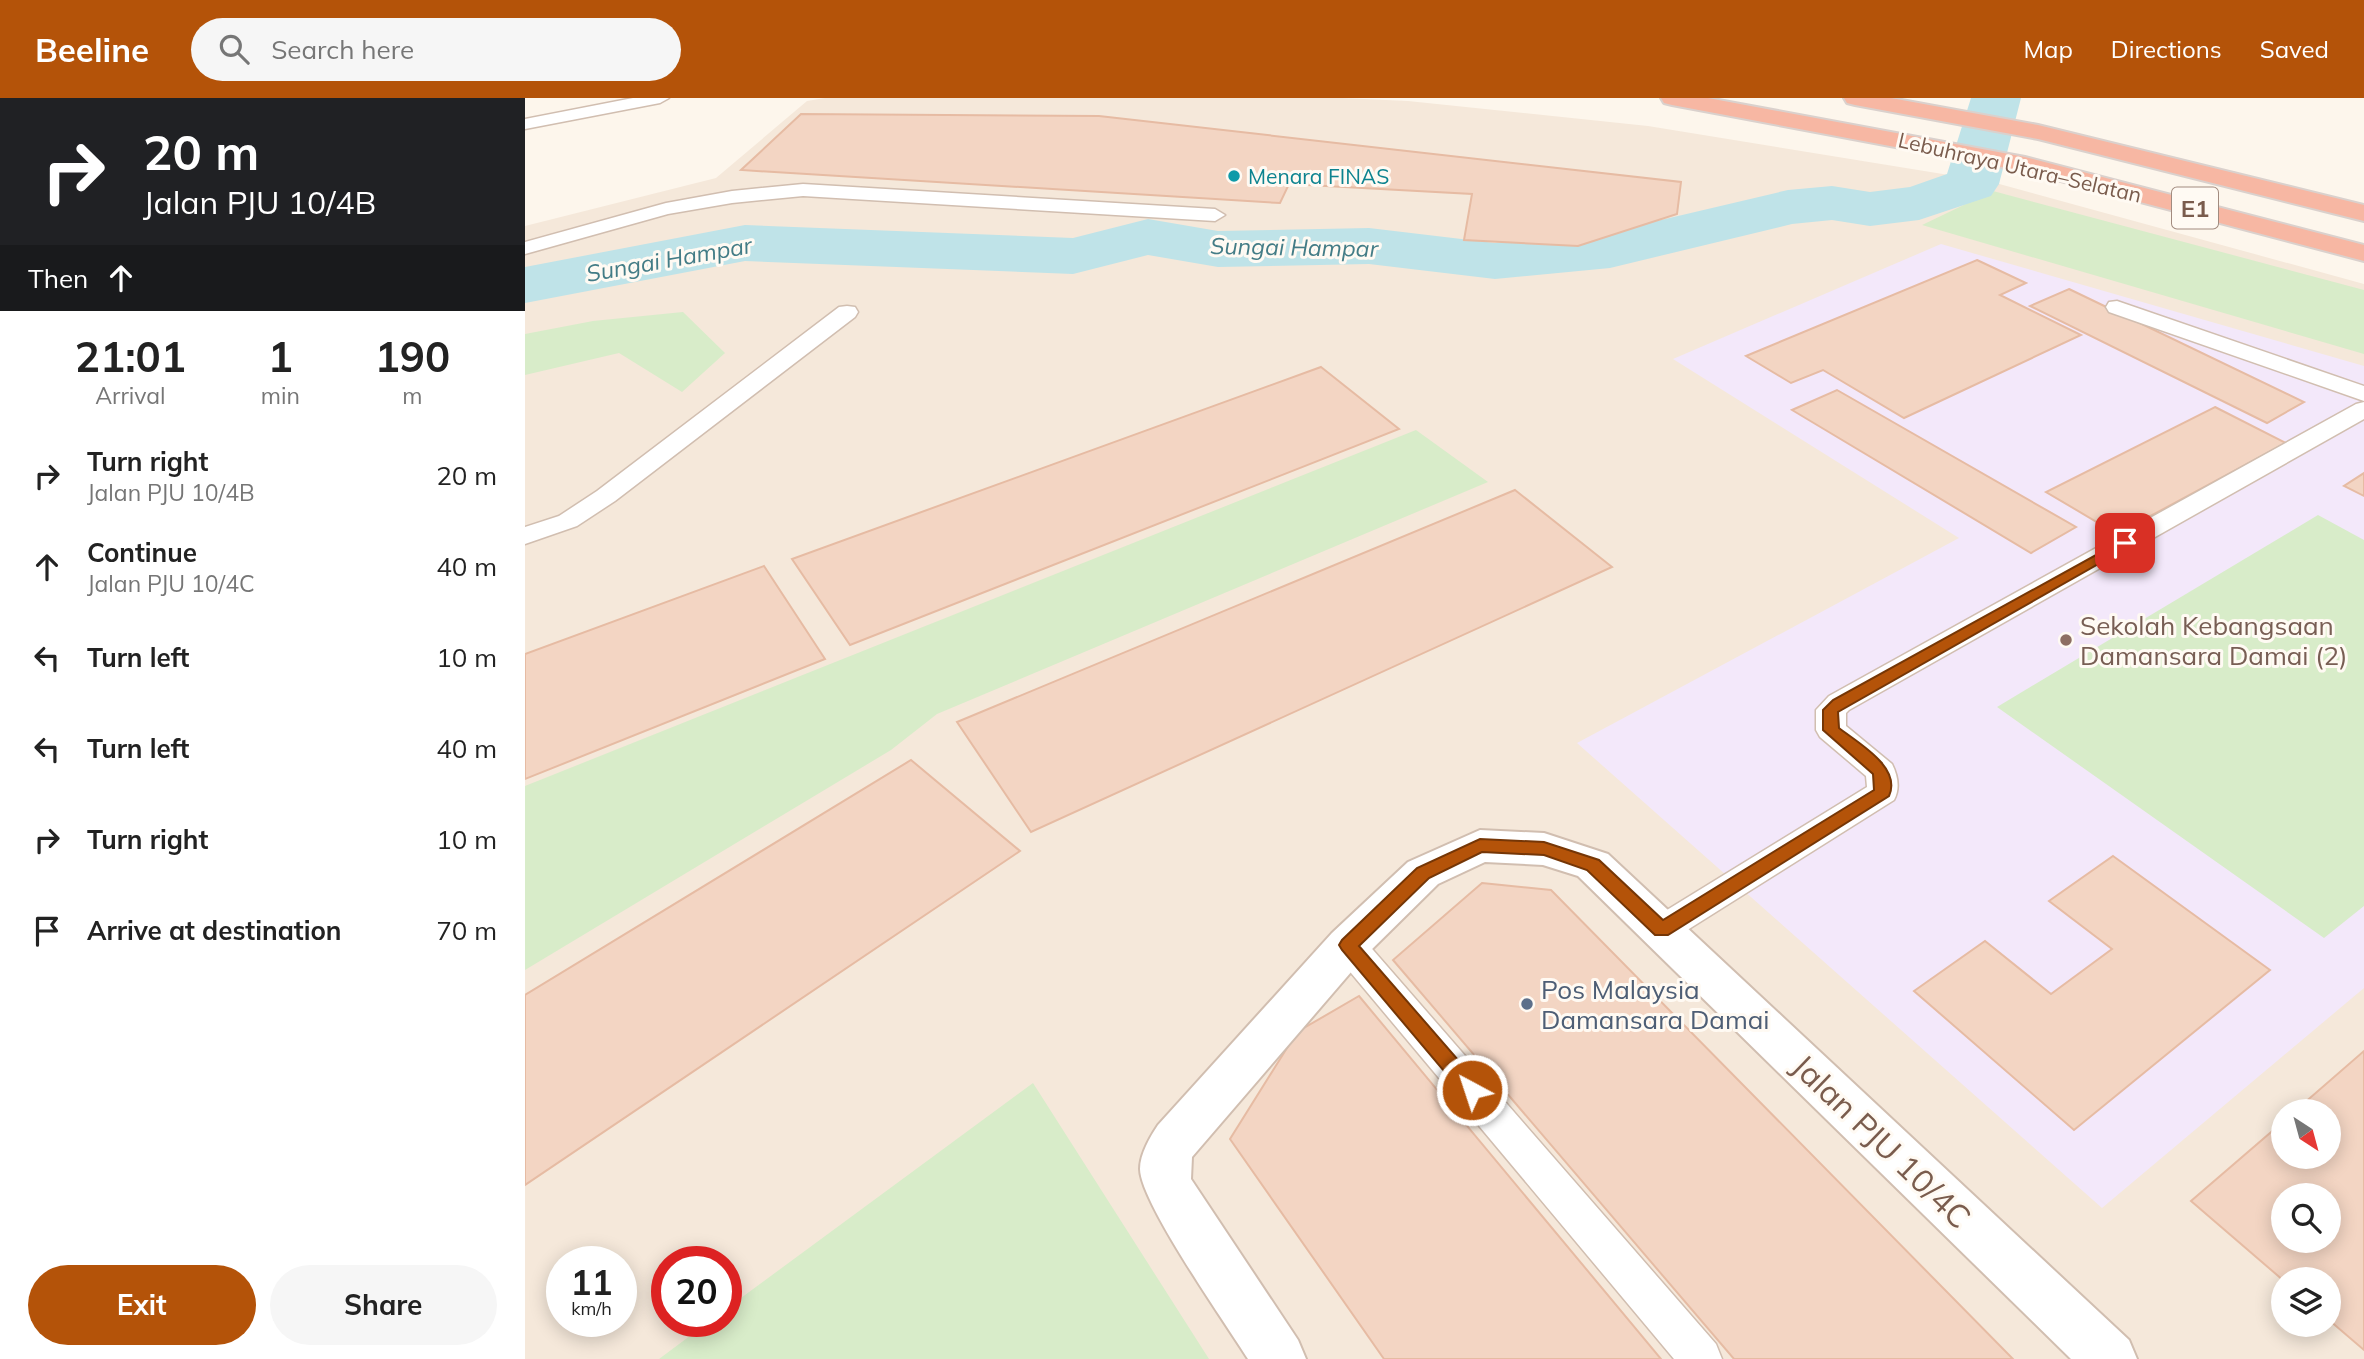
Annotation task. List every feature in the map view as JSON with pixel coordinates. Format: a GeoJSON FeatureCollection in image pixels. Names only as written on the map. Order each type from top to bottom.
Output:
{"type":"FeatureCollection","features":[{"type":"Feature","properties":{"kind":"highway","name":"Lebuhraya Utara–Selatan"},"geometry":{"type":"LineString","coordinates":[[1672,98],[2025,164],[2364,253]]}},
{"type":"Feature","properties":{"kind":"highway","name":"Lebuhraya Utara–Selatan"},"geometry":{"type":"LineString","coordinates":[[1855,98],[2038,132],[2364,214]]}},
{"type":"Feature","properties":{"kind":"street","name":"Jalan PJU 10/4C"},"geometry":{"type":"LineString","coordinates":[[1348,945],[1423,873],[1480,846],[1544,849],[1593,865],[2110,1359]]}},
{"type":"Feature","properties":{"kind":"street"},"geometry":{"type":"LineString","coordinates":[[1279,1359],[1168,1188],[1163,1172],[1165,1156],[1175,1140],[1348,945]]}},
{"type":"Feature","properties":{"kind":"lane"},"geometry":{"type":"LineString","coordinates":[[525,124],[660,98]]}},
{"type":"Feature","properties":{"kind":"lane"},"geometry":{"type":"LineString","coordinates":[[525,248],[666,209],[732,197],[803,190],[1215,215]]}},
{"type":"Feature","properties":{"kind":"lane"},"geometry":{"type":"LineString","coordinates":[[2117,307],[2364,394]]}},
{"type":"Feature","properties":{"kind":"lane"},"geometry":{"type":"LineString","coordinates":[[525,536],[568,520],[606,496],[846,312]]}},
{"type":"Feature","properties":{"kind":"lane"},"geometry":{"type":"LineString","coordinates":[[1661,930],[1883,792],[1881,772],[1831,730],[1831,710],[1839,703],[2364,409]]}},
{"type":"Feature","properties":{"kind":"lane"},"geometry":{"type":"LineString","coordinates":[[1348,945],[1701,1359]]}},
{"type":"Feature","properties":{"kind":"shaded area"},"geometry":{"type":"Polygon","coordinates":[[[825,98],[1342,98],[1408,101],[1648,126],[1992,182],[2364,284],[2364,1359],[525,1359],[525,226],[716,178],[807,101],[825,98]]]}},
{"type":"Feature","properties":{"kind":"shaded area","name":"Sekolah Kebangsaan Damansara Damai (2)"},"geometry":{"type":"Polygon","coordinates":[[[1941,244],[2364,366],[2364,988],[2102,1208],[1577,743],[1959,538],[1673,359],[1941,244]]]}},
{"type":"Feature","properties":{"kind":"green space"},"geometry":{"type":"Polygon","coordinates":[[[1993,191],[2364,290],[2364,354],[1922,225],[1993,191]]]}},
{"type":"Feature","properties":{"kind":"green space"},"geometry":{"type":"Polygon","coordinates":[[[683,312],[725,353],[682,392],[619,353],[525,375],[525,334],[593,321],[683,312]]]}},
{"type":"Feature","properties":{"kind":"green space"},"geometry":{"type":"Polygon","coordinates":[[[1416,430],[1488,482],[937,714],[891,750],[525,970],[525,786],[1416,430]]]}},
{"type":"Feature","properties":{"kind":"green space"},"geometry":{"type":"Polygon","coordinates":[[[2318,515],[2364,540],[2364,906],[2324,938],[1997,707],[2318,515]]]}},
{"type":"Feature","properties":{"kind":"green space"},"geometry":{"type":"Polygon","coordinates":[[[1033,1083],[1209,1359],[659,1359],[689,1337],[742,1337],[742,1297],[1033,1083]]]}},
{"type":"Feature","properties":{"kind":"building","name":"Menara FINAS"},"geometry":{"type":"Polygon","coordinates":[[[801,114],[1099,116],[1681,182],[1677,214],[1578,246],[1464,240],[1472,194],[1289,184],[1280,203],[741,170],[801,114]]]}},
{"type":"Feature","properties":{"kind":"building"},"geometry":{"type":"Polygon","coordinates":[[[1977,260],[2026,283],[2000,295],[2081,335],[1904,418],[1823,370],[1791,383],[1746,356],[1977,260]]]}},
{"type":"Feature","properties":{"kind":"building"},"geometry":{"type":"Polygon","coordinates":[[[2069,289],[2304,402],[2267,423],[2030,306],[2069,289]]]}},
{"type":"Feature","properties":{"kind":"building"},"geometry":{"type":"Polygon","coordinates":[[[1321,367],[1399,429],[850,645],[792,559],[1321,367]]]}},
{"type":"Feature","properties":{"kind":"building"},"geometry":{"type":"Polygon","coordinates":[[[1837,390],[2076,527],[2031,553],[1792,410],[1837,390]]]}},
{"type":"Feature","properties":{"kind":"building"},"geometry":{"type":"Polygon","coordinates":[[[2215,407],[2286,443],[2117,534],[2046,492],[2215,407]]]}},
{"type":"Feature","properties":{"kind":"building"},"geometry":{"type":"Polygon","coordinates":[[[2364,473],[2364,496],[2344,486],[2364,473]]]}},
{"type":"Feature","properties":{"kind":"building"},"geometry":{"type":"Polygon","coordinates":[[[1515,490],[1612,567],[1031,832],[957,722],[1515,490]]]}},
{"type":"Feature","properties":{"kind":"building"},"geometry":{"type":"Polygon","coordinates":[[[764,566],[825,659],[525,779],[525,654],[764,566]]]}},
{"type":"Feature","properties":{"kind":"building"},"geometry":{"type":"Polygon","coordinates":[[[911,760],[1020,851],[525,1185],[525,995],[911,760]]]}},
{"type":"Feature","properties":{"kind":"building"},"geometry":{"type":"Polygon","coordinates":[[[2113,856],[2270,970],[2074,1130],[1914,991],[1985,941],[2051,994],[2112,949],[2049,901],[2113,856]]]}},
{"type":"Feature","properties":{"kind":"building"},"geometry":{"type":"Polygon","coordinates":[[[1482,883],[1551,890],[2013,1359],[1734,1359],[1393,960],[1482,883]]]}},
{"type":"Feature","properties":{"kind":"building"},"geometry":{"type":"Polygon","coordinates":[[[1359,996],[1661,1359],[1384,1359],[1230,1139],[1297,1032],[1359,996]]]}},
{"type":"Feature","properties":{"kind":"building"},"geometry":{"type":"Polygon","coordinates":[[[2364,1051],[2364,1350],[2341,1330],[2341,1267],[2271,1267],[2271,1270],[2191,1201],[2271,1132],[2271,1169],[2341,1169],[2341,1099],[2309,1099],[2364,1051]]]}},
{"type":"Feature","properties":{"kind":"waterway","name":"Sungai Hampar"},"geometry":{"type":"LineString","coordinates":[[525,285],[745,243],[1073,256],[1148,237],[1218,249],[1369,246],[1495,261],[1610,250],[1723,225],[1788,207],[1832,203],[1870,209],[1919,203],[1971,184],[1996,98]]}},
{"type":"Feature","properties":{"kind":"place","name":"Menara FINAS"},"geometry":{"type":"Point","coordinates":[1234,176]}},
{"type":"Feature","properties":{"kind":"place","name":"Sekolah Kebangsaan Damansara Damai (2)"},"geometry":{"type":"Point","coordinates":[2066,640]}},
{"type":"Feature","properties":{"kind":"place","name":"Pos Malaysia Damansara Damai"},"geometry":{"type":"Point","coordinates":[1527,1004]}},
{"type":"Feature","properties":{"kind":"route"},"geometry":{"type":"LineString","coordinates":[[1472,1090],[1348,945],[1423,873],[1480,846],[1544,849],[1593,865],[1661,930],[1883,792],[1881,772],[1831,730],[1831,710],[1839,703],[2125,543]]}}]}
